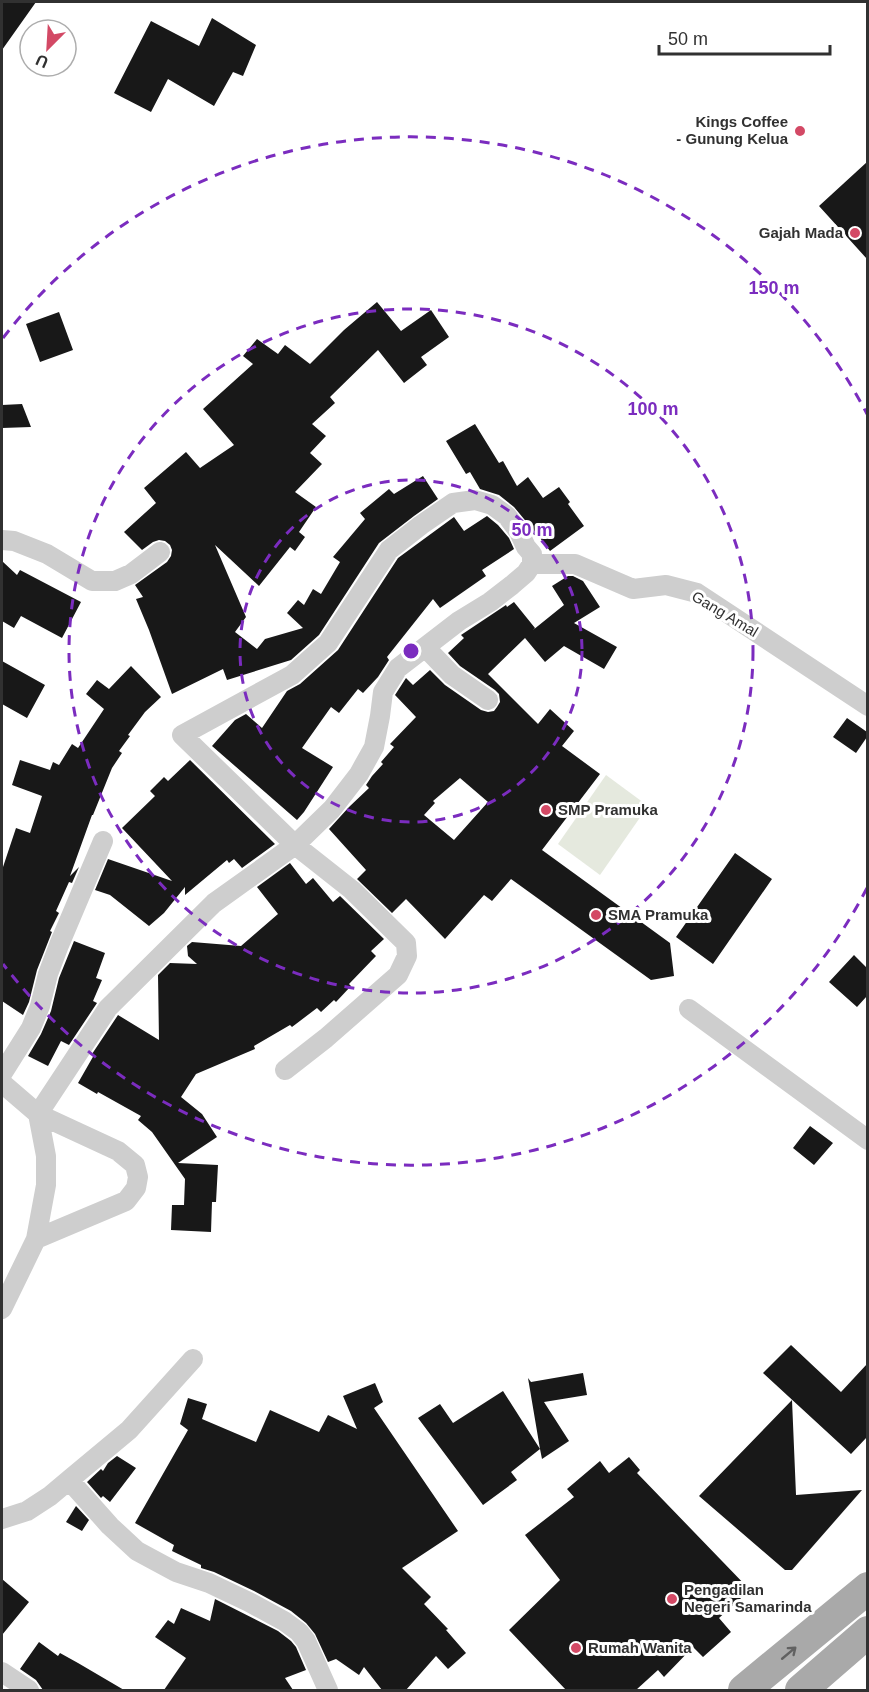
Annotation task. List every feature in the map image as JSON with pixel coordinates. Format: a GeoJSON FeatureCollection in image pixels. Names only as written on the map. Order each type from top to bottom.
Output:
{"type":"FeatureCollection","features":[{"type":"Feature","properties":{"kind":"main road"},"geometry":{"type":"LineString","coordinates":[[744,1690],[867,1588]]}},
{"type":"Feature","properties":{"kind":"main road"},"geometry":{"type":"LineString","coordinates":[[801,1690],[867,1632]]}},
{"type":"Feature","properties":{"kind":"street"},"geometry":{"type":"LineString","coordinates":[[2,1309],[36,1239],[46,1185],[46,1156],[38,1114],[108,1008],[214,903],[295,845],[332,809],[359,774],[374,747],[383,692],[398,668],[459,621],[490,602],[526,573],[532,564],[532,554],[507,516],[492,505],[475,500],[453,503],[421,525],[389,550],[328,643],[292,675],[182,735],[295,845],[352,890],[406,943],[407,956],[398,975],[326,1038],[285,1070]]}},
{"type":"Feature","properties":{"kind":"street"},"geometry":{"type":"LineString","coordinates":[[2,540],[47,554],[92,581],[115,581],[131,574],[160,552]]}},
{"type":"Feature","properties":{"kind":"street","name":"Gang Amal"},"geometry":{"type":"LineString","coordinates":[[532,564],[575,564],[633,589],[666,585],[697,593],[867,706]]}},
{"type":"Feature","properties":{"kind":"street"},"geometry":{"type":"LineString","coordinates":[[425,647],[452,675],[488,700]]}},
{"type":"Feature","properties":{"kind":"street"},"geometry":{"type":"LineString","coordinates":[[2,1074],[31,1028],[55,955],[103,841]]}},
{"type":"Feature","properties":{"kind":"street"},"geometry":{"type":"LineString","coordinates":[[688,1009],[867,1140]]}},
{"type":"Feature","properties":{"kind":"street"},"geometry":{"type":"LineString","coordinates":[[2,1083],[38,1114],[118,1151],[135,1165],[138,1177],[135,1188],[126,1201],[36,1239]]}},
{"type":"Feature","properties":{"kind":"street"},"geometry":{"type":"LineString","coordinates":[[2,1519],[27,1511],[50,1496],[129,1430],[193,1359]]}},
{"type":"Feature","properties":{"kind":"street"},"geometry":{"type":"LineString","coordinates":[[69,1480],[136,1551],[176,1572],[209,1583],[249,1602],[299,1632],[306,1641],[328,1690]]}},
{"type":"Feature","properties":{"kind":"street"},"geometry":{"type":"LineString","coordinates":[[2,1672],[30,1690]]}},
{"type":"Feature","properties":{"kind":"shaded area"},"geometry":{"type":"Polygon","coordinates":[[[606,775],[648,806],[600,875],[558,844],[606,775]]]}},
{"type":"Feature","properties":{"kind":"building"},"geometry":{"type":"Polygon","coordinates":[[[2,2],[36,2],[25,18],[18,18],[18,27],[2,50],[2,2]]]}},
{"type":"Feature","properties":{"kind":"building"},"geometry":{"type":"Polygon","coordinates":[[[212,18],[256,45],[243,76],[233,72],[214,106],[168,79],[151,112],[114,93],[151,21],[199,46],[212,18]]]}},
{"type":"Feature","properties":{"kind":"building","name":"Gajah Mada"},"geometry":{"type":"Polygon","coordinates":[[[867,162],[867,259],[819,206],[867,162]]]}},
{"type":"Feature","properties":{"kind":"building"},"geometry":{"type":"Polygon","coordinates":[[[377,302],[401,331],[431,310],[449,337],[421,357],[427,365],[404,383],[378,350],[330,397],[335,403],[312,424],[326,436],[310,453],[322,464],[295,492],[316,507],[299,532],[305,537],[295,551],[290,547],[259,586],[215,545],[246,617],[235,632],[257,649],[265,639],[303,628],[287,613],[298,600],[304,605],[313,589],[321,594],[340,562],[333,557],[365,519],[360,513],[389,489],[394,494],[423,476],[438,499],[379,543],[319,635],[291,660],[227,680],[223,669],[172,694],[136,599],[143,597],[135,585],[167,562],[172,550],[165,541],[159,540],[142,550],[124,532],[156,503],[144,488],[186,452],[200,468],[234,445],[203,409],[253,364],[243,356],[257,339],[278,354],[285,345],[310,364],[344,330],[377,302]]]}},
{"type":"Feature","properties":{"kind":"building"},"geometry":{"type":"Polygon","coordinates":[[[59,312],[73,350],[40,362],[26,324],[59,312]]]}},
{"type":"Feature","properties":{"kind":"building"},"geometry":{"type":"Polygon","coordinates":[[[22,404],[31,427],[2,428],[2,405],[22,404]]]}},
{"type":"Feature","properties":{"kind":"building"},"geometry":{"type":"Polygon","coordinates":[[[475,424],[499,463],[503,461],[517,486],[528,477],[543,498],[559,487],[584,526],[550,551],[537,534],[534,535],[514,507],[499,495],[480,489],[470,472],[466,474],[446,441],[475,424]]]}},
{"type":"Feature","properties":{"kind":"building"},"geometry":{"type":"Polygon","coordinates":[[[487,516],[509,538],[514,549],[482,570],[486,576],[440,608],[433,599],[387,657],[389,660],[378,677],[363,693],[358,689],[339,713],[331,707],[302,748],[333,767],[297,820],[212,746],[235,720],[246,714],[262,728],[287,691],[300,684],[338,650],[398,558],[454,517],[464,531],[487,516]]]}},
{"type":"Feature","properties":{"kind":"building"},"geometry":{"type":"Polygon","coordinates":[[[2,561],[17,575],[20,570],[81,602],[62,638],[21,616],[14,628],[2,621],[2,561]]]}},
{"type":"Feature","properties":{"kind":"building"},"geometry":{"type":"Polygon","coordinates":[[[568,576],[583,581],[600,607],[574,623],[617,647],[604,669],[564,646],[545,662],[525,638],[488,674],[538,724],[550,709],[574,731],[562,746],[600,774],[542,850],[670,943],[674,976],[651,980],[511,879],[492,901],[484,895],[445,939],[406,899],[392,913],[357,879],[366,870],[329,829],[369,788],[366,785],[394,747],[390,744],[416,717],[395,695],[406,678],[413,685],[430,670],[445,685],[481,710],[494,711],[500,702],[499,694],[460,666],[448,653],[464,638],[461,635],[514,602],[535,628],[533,630],[564,605],[552,586],[568,576]],[[460,778],[433,801],[435,803],[424,815],[454,840],[488,802],[460,778]]]}},
{"type":"Feature","properties":{"kind":"building"},"geometry":{"type":"Polygon","coordinates":[[[2,661],[45,685],[27,718],[2,704],[2,661]]]}},
{"type":"Feature","properties":{"kind":"building"},"geometry":{"type":"Polygon","coordinates":[[[131,666],[161,697],[145,712],[119,751],[122,753],[112,768],[92,815],[70,876],[79,867],[72,883],[69,882],[56,911],[59,913],[50,931],[52,932],[23,1015],[2,1001],[2,870],[16,828],[30,833],[42,796],[12,785],[20,760],[50,770],[53,762],[59,765],[72,744],[78,748],[104,709],[86,694],[97,680],[109,689],[131,666]]]}},
{"type":"Feature","properties":{"kind":"building"},"geometry":{"type":"Polygon","coordinates":[[[847,718],[867,732],[867,737],[856,753],[833,737],[847,718]]]}},
{"type":"Feature","properties":{"kind":"building"},"geometry":{"type":"Polygon","coordinates":[[[190,760],[275,844],[242,868],[234,859],[229,863],[227,860],[185,895],[185,887],[164,913],[149,926],[110,895],[95,890],[108,859],[172,881],[122,828],[155,796],[150,791],[164,777],[168,781],[190,760]]]}},
{"type":"Feature","properties":{"kind":"building","name":"SMA Pramuka"},"geometry":{"type":"Polygon","coordinates":[[[735,853],[772,879],[713,964],[676,937],[735,853]]]}},
{"type":"Feature","properties":{"kind":"building"},"geometry":{"type":"Polygon","coordinates":[[[290,863],[306,884],[313,878],[333,902],[340,896],[384,939],[371,951],[376,956],[349,984],[351,986],[336,1002],[334,1000],[321,1012],[317,1008],[292,1027],[290,1025],[254,1046],[255,1049],[196,1074],[181,1097],[202,1114],[217,1137],[178,1163],[218,1165],[216,1202],[212,1202],[211,1232],[171,1230],[172,1205],[184,1205],[185,1179],[152,1132],[138,1120],[141,1116],[78,1083],[94,1055],[92,1054],[118,1015],[159,1040],[158,975],[170,963],[197,964],[188,956],[187,946],[192,942],[241,946],[278,914],[257,887],[290,863]]]}},
{"type":"Feature","properties":{"kind":"building"},"geometry":{"type":"Polygon","coordinates":[[[74,941],[105,953],[96,978],[102,980],[93,1001],[97,1003],[69,1045],[61,1041],[48,1066],[28,1056],[51,1011],[59,978],[74,941]]]}},
{"type":"Feature","properties":{"kind":"building"},"geometry":{"type":"Polygon","coordinates":[[[854,955],[867,968],[867,996],[857,1007],[829,982],[854,955]]]}},
{"type":"Feature","properties":{"kind":"building"},"geometry":{"type":"Polygon","coordinates":[[[810,1126],[833,1143],[814,1165],[793,1148],[810,1126]]]}},
{"type":"Feature","properties":{"kind":"building"},"geometry":{"type":"Polygon","coordinates":[[[791,1345],[841,1392],[867,1364],[867,1437],[851,1454],[763,1373],[791,1345]]]}},
{"type":"Feature","properties":{"kind":"building"},"geometry":{"type":"Polygon","coordinates":[[[583,1373],[587,1395],[544,1402],[569,1441],[542,1459],[528,1378],[531,1382],[583,1373]]]}},
{"type":"Feature","properties":{"kind":"building"},"geometry":{"type":"Polygon","coordinates":[[[375,1383],[383,1402],[374,1408],[458,1531],[402,1568],[431,1597],[424,1604],[448,1629],[446,1630],[466,1653],[448,1669],[436,1656],[406,1690],[382,1690],[364,1667],[359,1675],[336,1659],[328,1662],[315,1634],[291,1611],[254,1591],[201,1568],[201,1565],[172,1551],[174,1545],[135,1523],[188,1430],[180,1424],[188,1398],[207,1404],[202,1419],[256,1442],[270,1410],[319,1432],[328,1415],[357,1429],[343,1396],[375,1383]]]}},
{"type":"Feature","properties":{"kind":"building"},"geometry":{"type":"Polygon","coordinates":[[[503,1391],[540,1449],[511,1472],[517,1480],[483,1505],[418,1418],[440,1404],[453,1423],[503,1391]]]}},
{"type":"Feature","properties":{"kind":"building"},"geometry":{"type":"Polygon","coordinates":[[[792,1400],[796,1495],[862,1490],[792,1570],[785,1570],[699,1496],[792,1400]]]}},
{"type":"Feature","properties":{"kind":"building"},"geometry":{"type":"Polygon","coordinates":[[[117,1456],[136,1468],[110,1502],[103,1496],[101,1498],[87,1482],[101,1469],[103,1471],[108,1463],[117,1456]]]}},
{"type":"Feature","properties":{"kind":"building"},"geometry":{"type":"Polygon","coordinates":[[[629,1457],[640,1470],[637,1473],[750,1590],[719,1618],[731,1632],[703,1657],[693,1647],[664,1677],[658,1670],[636,1690],[566,1690],[509,1630],[560,1580],[525,1535],[574,1497],[567,1489],[600,1461],[609,1473],[629,1457]]]}},
{"type":"Feature","properties":{"kind":"building"},"geometry":{"type":"Polygon","coordinates":[[[76,1506],[89,1520],[82,1531],[66,1522],[76,1506]]]}},
{"type":"Feature","properties":{"kind":"building"},"geometry":{"type":"Polygon","coordinates":[[[2,1579],[29,1602],[2,1635],[2,1579]]]}},
{"type":"Feature","properties":{"kind":"building"},"geometry":{"type":"Polygon","coordinates":[[[215,1599],[278,1631],[291,1641],[306,1670],[285,1678],[293,1690],[164,1690],[186,1658],[155,1637],[168,1620],[174,1624],[181,1608],[210,1621],[215,1599]]]}},
{"type":"Feature","properties":{"kind":"building"},"geometry":{"type":"Polygon","coordinates":[[[39,1642],[58,1656],[60,1653],[124,1690],[43,1690],[36,1680],[20,1669],[39,1642]]]}},
{"type":"Feature","properties":{"kind":"place","name":"Kings Coffee - Gunung Kelua"},"geometry":{"type":"Point","coordinates":[800,131]}},
{"type":"Feature","properties":{"kind":"place","name":"Gajah Mada"},"geometry":{"type":"Point","coordinates":[855,233]}},
{"type":"Feature","properties":{"kind":"place","name":"SMP Pramuka"},"geometry":{"type":"Point","coordinates":[546,810]}},
{"type":"Feature","properties":{"kind":"place","name":"SMA Pramuka"},"geometry":{"type":"Point","coordinates":[596,915]}},
{"type":"Feature","properties":{"kind":"place","name":"Pengadilan Negeri Samarinda"},"geometry":{"type":"Point","coordinates":[672,1599]}},
{"type":"Feature","properties":{"kind":"place","name":"Rumah Wanita"},"geometry":{"type":"Point","coordinates":[576,1648]}}]}
